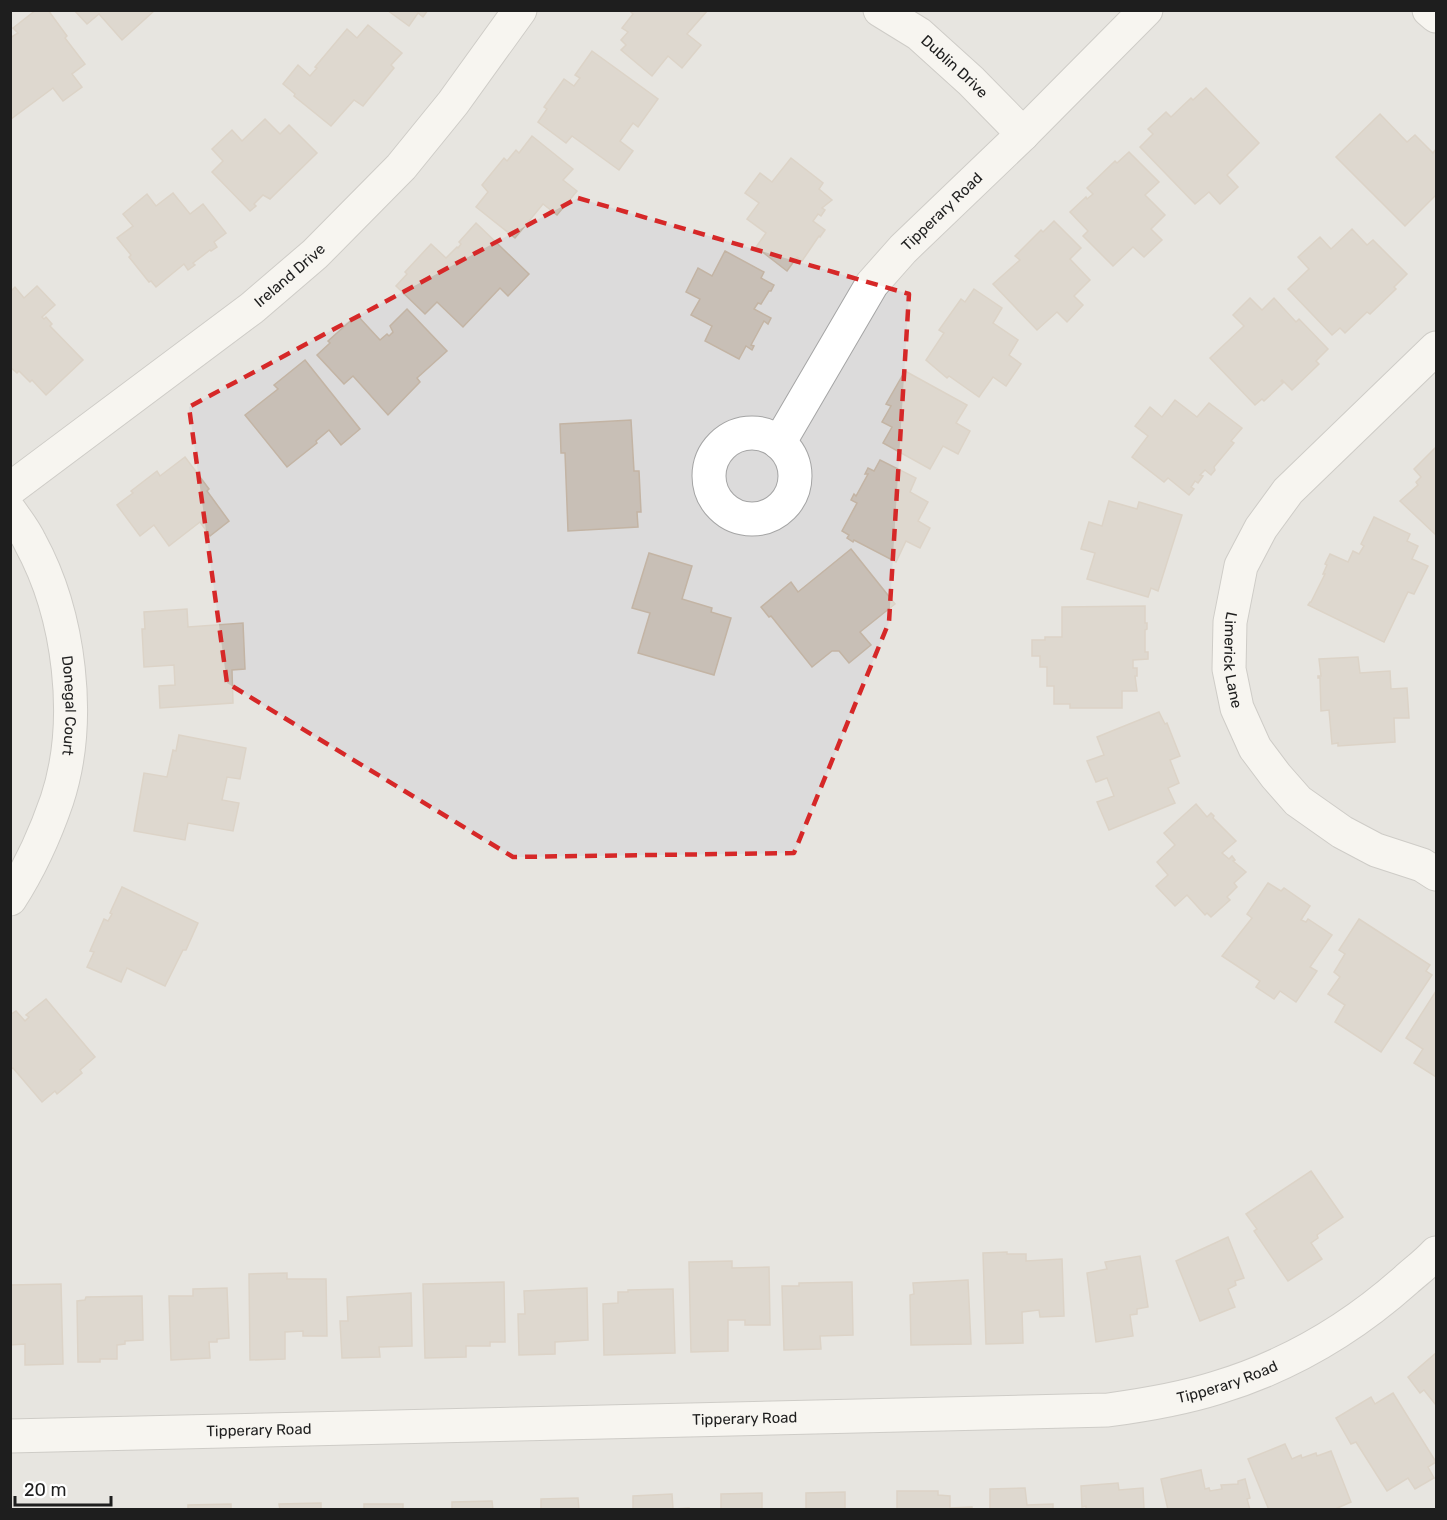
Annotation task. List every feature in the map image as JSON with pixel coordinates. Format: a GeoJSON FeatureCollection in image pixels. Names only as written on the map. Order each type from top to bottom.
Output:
{"type":"FeatureCollection","features":[{"type":"Feature","properties":{"kind":"street","name":"Ireland Drive"},"geometry":{"type":"LineString","coordinates":[[10,489],[252,308],[315,254],[401,167],[453,104],[520,10]]}},
{"type":"Feature","properties":{"kind":"street","name":"Dublin Drive"},"geometry":{"type":"LineString","coordinates":[[880,10],[920,34],[971,81],[1023,134]]}},
{"type":"Feature","properties":{"kind":"street","name":"Tipperary Road"},"geometry":{"type":"LineString","coordinates":[[779,443],[872,284],[903,249],[1023,134],[1146,10]]}},
{"type":"Feature","properties":{"kind":"street"},"geometry":{"type":"LineString","coordinates":[[1429,10],[1437,16]]}},
{"type":"Feature","properties":{"kind":"street","name":"Limerick Lane"},"geometry":{"type":"LineString","coordinates":[[1437,348],[1288,491],[1261,528],[1241,566],[1230,622],[1229,669],[1237,708],[1255,748],[1298,801],[1342,832],[1376,850],[1422,865],[1437,874]]}},
{"type":"Feature","properties":{"kind":"street","name":"Donegal Court"},"geometry":{"type":"LineString","coordinates":[[10,511],[30,542],[53,594],[66,648],[71,696],[68,751],[58,798],[38,850],[10,899]]}},
{"type":"Feature","properties":{"kind":"street","name":"Tipperary Road"},"geometry":{"type":"LineString","coordinates":[[10,1436],[1108,1410],[1163,1402],[1216,1388],[1268,1369],[1317,1345],[1379,1305],[1437,1253]]}},
{"type":"Feature","properties":{"kind":"highlighted area"},"geometry":{"type":"Polygon","coordinates":[[[578,198],[909,294],[889,622],[794,853],[513,857],[227,683],[189,407],[578,198]]]}},
{"type":"Feature","properties":{"kind":"shaded area"},"geometry":{"type":"Polygon","coordinates":[[[11,11],[1436,11],[1436,1509],[11,1509],[11,11]]]}},
{"type":"Feature","properties":{"kind":"building"},"geometry":{"type":"Polygon","coordinates":[[[36,10],[48,10],[67,36],[65,38],[85,64],[72,74],[82,87],[63,101],[53,88],[11,119],[10,38],[18,33],[13,28],[36,10]]]}},
{"type":"Feature","properties":{"kind":"building"},"geometry":{"type":"Polygon","coordinates":[[[74,10],[155,10],[122,40],[99,14],[87,24],[74,10]]]}},
{"type":"Feature","properties":{"kind":"building"},"geometry":{"type":"Polygon","coordinates":[[[387,10],[428,10],[423,17],[418,13],[409,26],[387,10]]]}},
{"type":"Feature","properties":{"kind":"building"},"geometry":{"type":"Polygon","coordinates":[[[629,10],[708,10],[687,34],[701,45],[682,68],[668,56],[652,76],[621,50],[626,45],[621,40],[628,32],[622,28],[633,14],[629,10]]]}},
{"type":"Feature","properties":{"kind":"building"},"geometry":{"type":"Polygon","coordinates":[[[368,25],[402,53],[391,65],[394,68],[363,106],[354,100],[331,126],[283,84],[298,65],[310,76],[347,29],[357,38],[368,25]]]}},
{"type":"Feature","properties":{"kind":"building"},"geometry":{"type":"Polygon","coordinates":[[[592,51],[658,99],[638,127],[633,123],[620,141],[633,151],[619,170],[572,136],[566,143],[538,122],[547,109],[544,107],[564,79],[574,86],[580,78],[575,75],[592,51]]]}},
{"type":"Feature","properties":{"kind":"building"},"geometry":{"type":"Polygon","coordinates":[[[1206,88],[1259,143],[1227,175],[1238,187],[1220,204],[1209,192],[1195,204],[1140,147],[1153,134],[1148,129],[1166,112],[1171,117],[1191,98],[1193,100],[1206,88]]]}},
{"type":"Feature","properties":{"kind":"building"},"geometry":{"type":"Polygon","coordinates":[[[1380,114],[1407,142],[1415,135],[1433,153],[1436,149],[1436,195],[1405,226],[1336,157],[1380,114]]]}},
{"type":"Feature","properties":{"kind":"building"},"geometry":{"type":"Polygon","coordinates":[[[265,119],[280,134],[289,125],[317,153],[270,199],[263,195],[250,211],[212,172],[223,161],[212,149],[232,130],[242,141],[265,119]]]}},
{"type":"Feature","properties":{"kind":"building"},"geometry":{"type":"Polygon","coordinates":[[[532,136],[573,169],[563,180],[577,191],[557,215],[543,204],[515,238],[476,207],[488,192],[482,185],[504,158],[507,161],[516,150],[519,153],[532,136]]]}},
{"type":"Feature","properties":{"kind":"building"},"geometry":{"type":"Polygon","coordinates":[[[1129,152],[1159,182],[1145,195],[1165,215],[1151,229],[1162,240],[1144,257],[1133,247],[1113,266],[1083,236],[1088,231],[1070,212],[1086,197],[1087,199],[1093,194],[1087,188],[1115,161],[1117,163],[1129,152]]]}},
{"type":"Feature","properties":{"kind":"building"},"geometry":{"type":"Polygon","coordinates":[[[791,158],[823,183],[819,189],[832,200],[822,208],[825,210],[821,216],[818,214],[813,221],[825,230],[802,261],[797,257],[787,271],[756,247],[766,233],[747,219],[759,203],[745,193],[760,173],[772,182],[791,158]]]}},
{"type":"Feature","properties":{"kind":"building"},"geometry":{"type":"Polygon","coordinates":[[[173,193],[190,214],[203,204],[226,233],[214,242],[217,247],[193,263],[195,265],[188,270],[184,264],[156,287],[151,281],[149,282],[129,257],[131,255],[117,238],[133,226],[123,214],[147,194],[156,206],[173,193]]]}},
{"type":"Feature","properties":{"kind":"building"},"geometry":{"type":"Polygon","coordinates":[[[1054,221],[1081,248],[1070,259],[1090,280],[1074,296],[1083,305],[1067,322],[1057,312],[1037,330],[993,284],[1020,260],[1015,256],[1041,230],[1043,232],[1054,221]]]}},
{"type":"Feature","properties":{"kind":"building"},"geometry":{"type":"Polygon","coordinates":[[[476,223],[529,274],[508,296],[500,288],[463,327],[437,302],[425,314],[396,286],[407,274],[405,272],[431,244],[446,258],[458,248],[461,244],[459,242],[476,223]]]}},
{"type":"Feature","properties":{"kind":"building"},"geometry":{"type":"Polygon","coordinates":[[[1352,229],[1367,245],[1373,240],[1407,274],[1394,287],[1396,289],[1370,314],[1367,312],[1345,333],[1340,328],[1332,335],[1288,289],[1309,269],[1298,257],[1320,237],[1331,249],[1352,229]]]}},
{"type":"Feature","properties":{"kind":"building"},"geometry":{"type":"Polygon","coordinates":[[[725,251],[764,272],[761,278],[774,285],[761,304],[758,303],[754,309],[771,318],[768,324],[764,321],[751,345],[754,346],[752,350],[746,346],[739,359],[705,341],[712,326],[691,315],[700,299],[686,292],[698,268],[712,276],[725,251]]]}},
{"type":"Feature","properties":{"kind":"building"},"geometry":{"type":"Polygon","coordinates":[[[37,286],[55,305],[42,317],[44,319],[46,317],[52,324],[50,326],[83,360],[46,395],[32,380],[30,382],[19,371],[17,373],[10,367],[10,292],[15,287],[24,298],[37,286]]]}},
{"type":"Feature","properties":{"kind":"building"},"geometry":{"type":"Polygon","coordinates":[[[974,289],[1002,308],[993,323],[1018,340],[1009,355],[1021,364],[1006,386],[993,377],[979,397],[949,376],[947,378],[926,360],[944,333],[939,330],[961,299],[965,302],[974,289]]]}},
{"type":"Feature","properties":{"kind":"building"},"geometry":{"type":"Polygon","coordinates":[[[1250,298],[1262,310],[1274,298],[1296,322],[1299,319],[1328,349],[1316,361],[1319,364],[1292,390],[1282,380],[1283,383],[1264,401],[1262,399],[1255,405],[1210,358],[1244,326],[1233,315],[1250,298]]]}},
{"type":"Feature","properties":{"kind":"building"},"geometry":{"type":"Polygon","coordinates":[[[407,309],[447,351],[417,378],[420,382],[388,415],[353,376],[344,384],[317,355],[330,343],[328,341],[357,315],[380,340],[393,332],[390,326],[407,309]]]}},
{"type":"Feature","properties":{"kind":"building"},"geometry":{"type":"Polygon","coordinates":[[[305,360],[360,429],[341,445],[329,430],[316,441],[317,443],[287,467],[245,415],[278,389],[274,385],[305,360]]]}},
{"type":"Feature","properties":{"kind":"building"},"geometry":{"type":"Polygon","coordinates":[[[905,371],[967,405],[956,423],[970,431],[958,454],[943,446],[930,469],[883,443],[892,427],[882,422],[891,406],[886,404],[905,371]]]}},
{"type":"Feature","properties":{"kind":"building"},"geometry":{"type":"Polygon","coordinates":[[[1175,400],[1197,417],[1209,403],[1242,428],[1231,441],[1234,443],[1214,467],[1215,470],[1211,475],[1205,470],[1200,475],[1203,476],[1198,483],[1195,481],[1191,487],[1194,489],[1189,495],[1168,478],[1164,482],[1132,457],[1148,436],[1135,426],[1150,407],[1162,417],[1175,400]]]}},
{"type":"Feature","properties":{"kind":"building"},"geometry":{"type":"Polygon","coordinates":[[[631,420],[634,471],[639,471],[641,512],[637,512],[638,527],[568,531],[565,453],[561,453],[560,424],[631,420]]]}},
{"type":"Feature","properties":{"kind":"building"},"geometry":{"type":"Polygon","coordinates":[[[1436,447],[1436,535],[1400,501],[1418,485],[1416,482],[1421,477],[1414,469],[1436,447]]]}},
{"type":"Feature","properties":{"kind":"building"},"geometry":{"type":"Polygon","coordinates":[[[185,457],[229,521],[210,536],[200,522],[169,546],[154,525],[140,536],[117,505],[157,471],[160,476],[185,457]]]}},
{"type":"Feature","properties":{"kind":"building"},"geometry":{"type":"Polygon","coordinates":[[[880,460],[916,478],[910,492],[928,502],[918,521],[930,528],[920,548],[906,541],[896,562],[854,540],[853,542],[847,538],[849,535],[842,531],[857,503],[851,500],[854,494],[856,496],[868,474],[865,474],[868,468],[874,471],[880,460]]]}},
{"type":"Feature","properties":{"kind":"building"},"geometry":{"type":"Polygon","coordinates":[[[1109,501],[1137,509],[1139,502],[1182,515],[1158,591],[1151,588],[1148,597],[1087,579],[1095,553],[1081,549],[1089,522],[1102,526],[1109,501]]]}},
{"type":"Feature","properties":{"kind":"building"},"geometry":{"type":"Polygon","coordinates":[[[1374,517],[1410,534],[1407,541],[1418,546],[1412,559],[1428,566],[1414,594],[1408,592],[1384,642],[1308,605],[1325,574],[1323,574],[1327,565],[1325,564],[1330,554],[1348,562],[1353,551],[1359,554],[1364,546],[1361,544],[1374,517]]]}},
{"type":"Feature","properties":{"kind":"building"},"geometry":{"type":"Polygon","coordinates":[[[851,549],[895,604],[860,632],[871,645],[849,663],[839,651],[832,651],[812,667],[761,607],[791,582],[798,592],[851,549]]]}},
{"type":"Feature","properties":{"kind":"building"},"geometry":{"type":"Polygon","coordinates":[[[649,553],[692,566],[682,599],[712,608],[711,612],[731,618],[714,675],[638,653],[650,613],[632,608],[649,553]]]}},
{"type":"Feature","properties":{"kind":"building"},"geometry":{"type":"Polygon","coordinates":[[[1145,606],[1147,629],[1145,630],[1145,652],[1148,652],[1148,659],[1133,660],[1133,668],[1137,668],[1137,676],[1135,676],[1137,691],[1122,691],[1122,708],[1070,708],[1070,704],[1054,704],[1054,686],[1047,686],[1047,667],[1040,667],[1040,656],[1032,656],[1032,640],[1062,637],[1062,607],[1145,606]]]}},
{"type":"Feature","properties":{"kind":"building"},"geometry":{"type":"Polygon","coordinates":[[[187,609],[188,627],[243,623],[245,669],[232,670],[233,703],[160,708],[159,686],[175,685],[174,665],[144,667],[142,629],[145,629],[144,612],[187,609]]]}},
{"type":"Feature","properties":{"kind":"building"},"geometry":{"type":"Polygon","coordinates":[[[1358,657],[1360,673],[1390,671],[1391,689],[1407,688],[1409,718],[1394,718],[1395,742],[1338,746],[1338,743],[1332,744],[1329,710],[1321,711],[1319,659],[1358,657]]]}},
{"type":"Feature","properties":{"kind":"building"},"geometry":{"type":"Polygon","coordinates":[[[1159,712],[1165,724],[1167,723],[1180,756],[1170,760],[1179,783],[1168,788],[1175,803],[1109,830],[1097,802],[1114,796],[1107,778],[1096,782],[1087,761],[1104,755],[1097,737],[1159,712]]]}},
{"type":"Feature","properties":{"kind":"building"},"geometry":{"type":"Polygon","coordinates":[[[179,735],[246,748],[240,779],[227,777],[222,800],[239,803],[233,831],[188,823],[185,840],[134,831],[144,773],[167,777],[179,735]]]}},
{"type":"Feature","properties":{"kind":"building"},"geometry":{"type":"Polygon","coordinates":[[[1196,804],[1207,817],[1211,813],[1213,818],[1236,841],[1222,853],[1229,859],[1232,856],[1235,860],[1233,861],[1246,872],[1234,883],[1237,887],[1227,897],[1230,900],[1211,917],[1207,913],[1205,915],[1187,895],[1175,906],[1156,886],[1168,875],[1157,862],[1175,845],[1164,833],[1196,804]]]}},
{"type":"Feature","properties":{"kind":"building"},"geometry":{"type":"Polygon","coordinates":[[[1268,883],[1281,891],[1284,888],[1310,906],[1301,920],[1306,922],[1308,919],[1332,935],[1310,967],[1317,971],[1296,1002],[1280,991],[1274,999],[1256,987],[1260,981],[1222,956],[1252,918],[1247,914],[1268,883]]]}},
{"type":"Feature","properties":{"kind":"building"},"geometry":{"type":"Polygon","coordinates":[[[122,887],[198,923],[186,950],[183,950],[165,986],[127,968],[121,982],[87,967],[94,952],[90,951],[104,919],[108,921],[112,914],[110,913],[122,887]]]}},
{"type":"Feature","properties":{"kind":"building"},"geometry":{"type":"Polygon","coordinates":[[[1359,919],[1430,965],[1426,971],[1432,975],[1381,1052],[1335,1022],[1345,1005],[1328,994],[1340,977],[1334,972],[1345,954],[1339,950],[1359,919]]]}},
{"type":"Feature","properties":{"kind":"building"},"geometry":{"type":"Polygon","coordinates":[[[1436,991],[1436,1077],[1414,1063],[1423,1049],[1406,1038],[1436,991]]]}},
{"type":"Feature","properties":{"kind":"building"},"geometry":{"type":"Polygon","coordinates":[[[46,999],[95,1057],[80,1070],[82,1073],[57,1094],[55,1091],[42,1102],[13,1068],[10,1070],[10,1015],[16,1011],[25,1021],[29,1017],[26,1015],[46,999]]]}},
{"type":"Feature","properties":{"kind":"building"},"geometry":{"type":"Polygon","coordinates":[[[1311,1171],[1343,1217],[1317,1235],[1318,1238],[1311,1243],[1322,1259],[1288,1281],[1254,1231],[1257,1229],[1246,1214],[1311,1171]]]}},
{"type":"Feature","properties":{"kind":"building"},"geometry":{"type":"Polygon","coordinates":[[[1228,1237],[1244,1278],[1235,1281],[1236,1285],[1228,1289],[1235,1307],[1200,1321],[1176,1261],[1228,1237]]]}},
{"type":"Feature","properties":{"kind":"building"},"geometry":{"type":"Polygon","coordinates":[[[1007,1252],[1007,1254],[1026,1254],[1026,1261],[1062,1259],[1064,1316],[1040,1317],[1039,1310],[1022,1312],[1023,1343],[986,1344],[983,1253],[1007,1252]]]}},
{"type":"Feature","properties":{"kind":"building"},"geometry":{"type":"Polygon","coordinates":[[[1140,1256],[1148,1307],[1137,1309],[1137,1314],[1130,1315],[1133,1336],[1096,1342],[1087,1273],[1107,1269],[1105,1262],[1140,1256]]]}},
{"type":"Feature","properties":{"kind":"building"},"geometry":{"type":"Polygon","coordinates":[[[732,1261],[732,1268],[769,1267],[770,1325],[745,1325],[745,1320],[728,1320],[728,1351],[691,1352],[689,1262],[732,1261]]]}},
{"type":"Feature","properties":{"kind":"building"},"geometry":{"type":"Polygon","coordinates":[[[287,1273],[287,1279],[326,1279],[327,1336],[303,1336],[303,1331],[285,1332],[285,1359],[250,1360],[249,1274],[287,1273]]]}},
{"type":"Feature","properties":{"kind":"building"},"geometry":{"type":"Polygon","coordinates":[[[968,1280],[971,1344],[911,1345],[910,1295],[914,1294],[913,1283],[968,1280]]]}},
{"type":"Feature","properties":{"kind":"building"},"geometry":{"type":"Polygon","coordinates":[[[504,1282],[505,1342],[490,1342],[490,1346],[466,1346],[466,1357],[425,1358],[423,1284],[504,1282]]]}},
{"type":"Feature","properties":{"kind":"building"},"geometry":{"type":"Polygon","coordinates":[[[852,1282],[853,1335],[820,1336],[821,1349],[784,1350],[782,1286],[799,1286],[799,1283],[852,1282]]]}},
{"type":"Feature","properties":{"kind":"building"},"geometry":{"type":"Polygon","coordinates":[[[61,1284],[63,1364],[25,1365],[25,1344],[10,1345],[10,1285],[61,1284]]]}},
{"type":"Feature","properties":{"kind":"building"},"geometry":{"type":"Polygon","coordinates":[[[227,1288],[229,1338],[209,1342],[210,1358],[171,1360],[169,1296],[193,1296],[193,1289],[227,1288]]]}},
{"type":"Feature","properties":{"kind":"building"},"geometry":{"type":"Polygon","coordinates":[[[587,1288],[588,1340],[555,1342],[555,1354],[519,1355],[518,1314],[525,1314],[524,1291],[587,1288]]]}},
{"type":"Feature","properties":{"kind":"building"},"geometry":{"type":"Polygon","coordinates":[[[673,1289],[675,1353],[604,1355],[603,1304],[618,1303],[618,1292],[673,1289]]]}},
{"type":"Feature","properties":{"kind":"building"},"geometry":{"type":"Polygon","coordinates":[[[411,1293],[412,1346],[379,1347],[380,1357],[342,1358],[340,1321],[348,1321],[347,1297],[411,1293]]]}},
{"type":"Feature","properties":{"kind":"building"},"geometry":{"type":"Polygon","coordinates":[[[142,1296],[143,1340],[125,1341],[125,1344],[117,1345],[117,1359],[78,1362],[77,1301],[85,1300],[86,1297],[142,1296]]]}},
{"type":"Feature","properties":{"kind":"building"},"geometry":{"type":"Polygon","coordinates":[[[1436,1353],[1436,1405],[1424,1390],[1420,1393],[1408,1377],[1436,1353]]]}},
{"type":"Feature","properties":{"kind":"building"},"geometry":{"type":"Polygon","coordinates":[[[1393,1393],[1436,1462],[1428,1467],[1434,1478],[1415,1489],[1408,1478],[1387,1491],[1356,1442],[1351,1444],[1336,1418],[1371,1397],[1375,1404],[1393,1393]]]}},
{"type":"Feature","properties":{"kind":"building"},"geometry":{"type":"Polygon","coordinates":[[[1285,1444],[1292,1459],[1301,1455],[1302,1458],[1316,1453],[1317,1456],[1331,1451],[1351,1502],[1333,1510],[1269,1510],[1248,1459],[1285,1444]]]}},
{"type":"Feature","properties":{"kind":"building"},"geometry":{"type":"Polygon","coordinates":[[[1201,1470],[1205,1489],[1209,1488],[1210,1491],[1222,1489],[1221,1485],[1238,1484],[1238,1481],[1245,1479],[1250,1498],[1247,1499],[1250,1510],[1168,1510],[1161,1479],[1201,1470]]]}},
{"type":"Feature","properties":{"kind":"building"},"geometry":{"type":"Polygon","coordinates":[[[1118,1483],[1119,1490],[1143,1488],[1144,1510],[1086,1510],[1086,1506],[1082,1507],[1081,1486],[1118,1483]]]}},
{"type":"Feature","properties":{"kind":"building"},"geometry":{"type":"Polygon","coordinates":[[[1025,1488],[1027,1505],[1053,1504],[1053,1510],[990,1510],[990,1489],[1025,1488]]]}},
{"type":"Feature","properties":{"kind":"building"},"geometry":{"type":"Polygon","coordinates":[[[897,1491],[938,1491],[938,1495],[950,1496],[950,1508],[972,1507],[972,1510],[897,1510],[897,1491]]]}},
{"type":"Feature","properties":{"kind":"building"},"geometry":{"type":"Polygon","coordinates":[[[845,1492],[845,1510],[806,1510],[806,1493],[845,1492]]]}},
{"type":"Feature","properties":{"kind":"building"},"geometry":{"type":"Polygon","coordinates":[[[762,1493],[762,1510],[721,1510],[721,1494],[762,1493]]]}},
{"type":"Feature","properties":{"kind":"building"},"geometry":{"type":"Polygon","coordinates":[[[672,1494],[673,1509],[689,1508],[689,1510],[633,1510],[633,1496],[672,1494]]]}},
{"type":"Feature","properties":{"kind":"building"},"geometry":{"type":"Polygon","coordinates":[[[578,1498],[579,1510],[541,1510],[541,1499],[578,1498]]]}},
{"type":"Feature","properties":{"kind":"building"},"geometry":{"type":"Polygon","coordinates":[[[492,1501],[493,1510],[452,1510],[452,1502],[492,1501]]]}},
{"type":"Feature","properties":{"kind":"building"},"geometry":{"type":"Polygon","coordinates":[[[321,1503],[321,1510],[280,1510],[279,1504],[321,1503]]]}},
{"type":"Feature","properties":{"kind":"building"},"geometry":{"type":"Polygon","coordinates":[[[231,1504],[231,1510],[188,1510],[188,1505],[231,1504]]]}},
{"type":"Feature","properties":{"kind":"building"},"geometry":{"type":"Polygon","coordinates":[[[364,1504],[403,1504],[403,1510],[364,1510],[364,1504]]]}}]}
